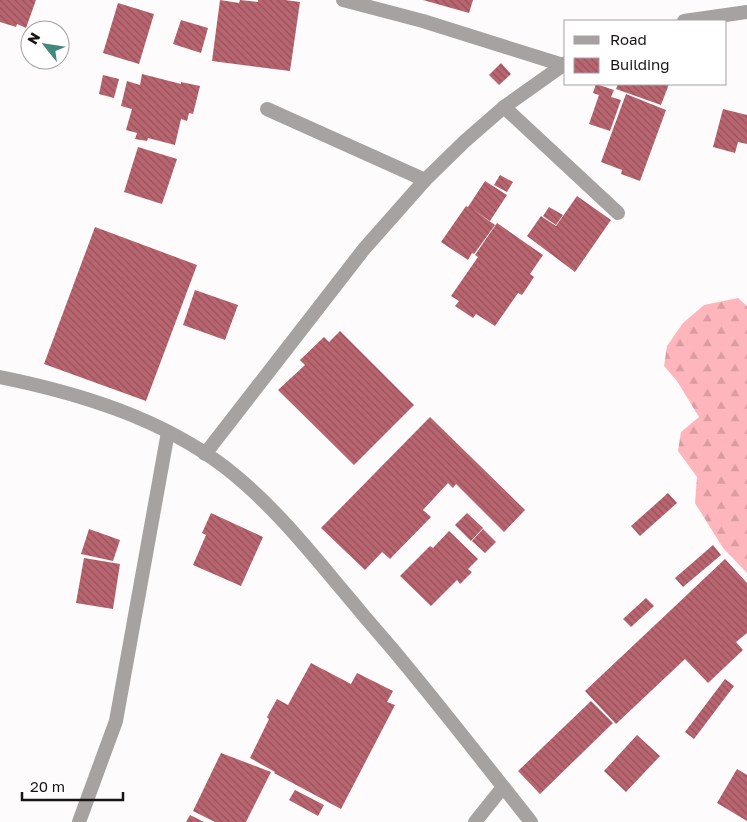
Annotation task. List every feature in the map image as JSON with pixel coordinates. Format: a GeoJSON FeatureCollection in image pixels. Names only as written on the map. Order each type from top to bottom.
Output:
{"type":"FeatureCollection","features":[{"type":"Feature","properties":{"kind":"street"},"geometry":{"type":"LineString","coordinates":[[344,0],[422,21],[564,64]]}},
{"type":"Feature","properties":{"kind":"street"},"geometry":{"type":"LineString","coordinates":[[691,20],[747,12]]}},
{"type":"Feature","properties":{"kind":"street"},"geometry":{"type":"LineString","coordinates":[[205,454],[364,249],[425,180],[504,107],[564,64]]}},
{"type":"Feature","properties":{"kind":"street"},"geometry":{"type":"LineString","coordinates":[[504,107],[618,213]]}},
{"type":"Feature","properties":{"kind":"street"},"geometry":{"type":"LineString","coordinates":[[267,109],[425,180]]}},
{"type":"Feature","properties":{"kind":"street"},"geometry":{"type":"LineString","coordinates":[[0,377],[101,403],[168,432],[226,468],[277,515],[319,562],[404,663],[531,822]]}},
{"type":"Feature","properties":{"kind":"street"},"geometry":{"type":"LineString","coordinates":[[79,822],[116,721],[168,432]]}},
{"type":"Feature","properties":{"kind":"street"},"geometry":{"type":"LineString","coordinates":[[475,822],[503,787]]}},
{"type":"Feature","properties":{"kind":"green space"},"geometry":{"type":"Polygon","coordinates":[[[738,298],[747,306],[747,573],[723,548],[695,503],[697,477],[678,451],[681,432],[699,417],[677,381],[664,366],[667,346],[683,323],[704,305],[738,298]]]}},
{"type":"Feature","properties":{"kind":"building"},"geometry":{"type":"Polygon","coordinates":[[[0,0],[36,0],[29,20],[20,20],[20,25],[17,24],[16,27],[0,22],[0,0]]]}},
{"type":"Feature","properties":{"kind":"building"},"geometry":{"type":"Polygon","coordinates":[[[220,0],[239,3],[240,0],[300,2],[290,71],[212,61],[220,0]]]}},
{"type":"Feature","properties":{"kind":"building"},"geometry":{"type":"Polygon","coordinates":[[[423,0],[473,0],[469,13],[423,0]]]}},
{"type":"Feature","properties":{"kind":"building"},"geometry":{"type":"Polygon","coordinates":[[[118,3],[154,14],[139,64],[103,53],[118,3]]]}},
{"type":"Feature","properties":{"kind":"building"},"geometry":{"type":"Polygon","coordinates":[[[181,20],[208,28],[201,53],[173,44],[181,20]]]}},
{"type":"Feature","properties":{"kind":"building"},"geometry":{"type":"Polygon","coordinates":[[[501,63],[511,74],[499,85],[489,75],[501,63]]]}},
{"type":"Feature","properties":{"kind":"building"},"geometry":{"type":"Polygon","coordinates":[[[142,74],[181,84],[181,82],[200,86],[193,114],[189,113],[187,121],[181,119],[175,145],[148,138],[147,141],[135,139],[137,133],[126,130],[132,109],[121,106],[127,81],[140,85],[142,74]]]}},
{"type":"Feature","properties":{"kind":"building"},"geometry":{"type":"Polygon","coordinates":[[[103,75],[119,79],[114,98],[99,94],[103,75]]]}},
{"type":"Feature","properties":{"kind":"building"},"geometry":{"type":"Polygon","coordinates":[[[596,85],[599,85],[614,90],[611,97],[621,100],[610,131],[589,124],[599,95],[593,93],[596,85]]]}},
{"type":"Feature","properties":{"kind":"building"},"geometry":{"type":"Polygon","coordinates":[[[618,85],[669,85],[661,105],[616,89],[618,85]]]}},
{"type":"Feature","properties":{"kind":"building"},"geometry":{"type":"Polygon","coordinates":[[[626,94],[666,110],[640,181],[621,174],[622,170],[601,162],[626,94]]]}},
{"type":"Feature","properties":{"kind":"building"},"geometry":{"type":"Polygon","coordinates":[[[723,109],[747,115],[747,144],[738,142],[735,153],[713,147],[723,109]]]}},
{"type":"Feature","properties":{"kind":"building"},"geometry":{"type":"Polygon","coordinates":[[[138,147],[177,159],[162,204],[124,192],[138,147]]]}},
{"type":"Feature","properties":{"kind":"building"},"geometry":{"type":"Polygon","coordinates":[[[500,175],[513,182],[507,192],[494,185],[500,175]]]}},
{"type":"Feature","properties":{"kind":"building"},"geometry":{"type":"Polygon","coordinates":[[[485,181],[507,195],[490,221],[472,209],[495,225],[468,260],[441,242],[485,181]]]}},
{"type":"Feature","properties":{"kind":"building"},"geometry":{"type":"Polygon","coordinates":[[[577,196],[611,220],[575,272],[527,236],[541,216],[556,226],[577,196]]]}},
{"type":"Feature","properties":{"kind":"building"},"geometry":{"type":"Polygon","coordinates":[[[549,207],[563,215],[556,225],[543,216],[549,207]]]}},
{"type":"Feature","properties":{"kind":"building"},"geometry":{"type":"Polygon","coordinates":[[[497,223],[543,255],[530,274],[534,277],[522,295],[518,293],[495,326],[476,314],[473,318],[455,306],[459,301],[451,296],[478,257],[475,255],[497,223]]]}},
{"type":"Feature","properties":{"kind":"building"},"geometry":{"type":"Polygon","coordinates":[[[95,227],[197,265],[146,401],[44,364],[95,227]]]}},
{"type":"Feature","properties":{"kind":"building"},"geometry":{"type":"Polygon","coordinates":[[[195,290],[238,305],[225,340],[183,325],[195,290]]]}},
{"type":"Feature","properties":{"kind":"building"},"geometry":{"type":"Polygon","coordinates":[[[340,331],[414,405],[354,465],[278,390],[305,365],[300,360],[324,337],[329,342],[340,331]]]}},
{"type":"Feature","properties":{"kind":"building"},"geometry":{"type":"Polygon","coordinates":[[[430,417],[525,510],[504,532],[456,484],[453,488],[448,483],[423,510],[431,517],[390,559],[382,552],[365,570],[321,528],[430,417]]]}},
{"type":"Feature","properties":{"kind":"building"},"geometry":{"type":"Polygon","coordinates":[[[668,493],[677,503],[640,536],[631,526],[668,493]]]}},
{"type":"Feature","properties":{"kind":"building"},"geometry":{"type":"Polygon","coordinates":[[[211,513],[263,537],[241,586],[193,565],[206,535],[202,533],[211,513]]]}},
{"type":"Feature","properties":{"kind":"building"},"geometry":{"type":"Polygon","coordinates":[[[467,513],[483,528],[471,541],[455,525],[467,513]]]}},
{"type":"Feature","properties":{"kind":"building"},"geometry":{"type":"Polygon","coordinates":[[[89,529],[120,540],[113,561],[81,554],[89,529]]]}},
{"type":"Feature","properties":{"kind":"building"},"geometry":{"type":"Polygon","coordinates":[[[483,529],[496,542],[485,553],[472,541],[483,529]]]}},
{"type":"Feature","properties":{"kind":"building"},"geometry":{"type":"Polygon","coordinates":[[[449,531],[478,559],[468,569],[472,572],[460,584],[457,580],[431,606],[400,576],[430,546],[433,548],[449,531]]]}},
{"type":"Feature","properties":{"kind":"building"},"geometry":{"type":"Polygon","coordinates":[[[713,545],[721,555],[683,587],[675,578],[713,545]]]}},
{"type":"Feature","properties":{"kind":"building"},"geometry":{"type":"Polygon","coordinates":[[[84,558],[120,564],[113,609],[76,603],[84,558]]]}},
{"type":"Feature","properties":{"kind":"building"},"geometry":{"type":"Polygon","coordinates":[[[725,559],[747,583],[747,633],[736,642],[743,650],[708,683],[685,659],[616,724],[585,691],[725,559]]]}},
{"type":"Feature","properties":{"kind":"building"},"geometry":{"type":"Polygon","coordinates":[[[646,598],[654,606],[631,627],[623,619],[646,598]]]}},
{"type":"Feature","properties":{"kind":"building"},"geometry":{"type":"Polygon","coordinates":[[[311,663],[351,684],[357,673],[393,691],[387,702],[395,705],[341,809],[250,758],[269,719],[267,717],[277,699],[288,705],[311,663]]]}},
{"type":"Feature","properties":{"kind":"building"},"geometry":{"type":"Polygon","coordinates":[[[725,679],[734,686],[694,739],[685,732],[725,679]]]}},
{"type":"Feature","properties":{"kind":"building"},"geometry":{"type":"Polygon","coordinates":[[[591,701],[613,723],[540,794],[518,771],[591,701]]]}},
{"type":"Feature","properties":{"kind":"building"},"geometry":{"type":"Polygon","coordinates":[[[637,735],[660,756],[626,792],[604,771],[637,735]]]}},
{"type":"Feature","properties":{"kind":"building"},"geometry":{"type":"Polygon","coordinates":[[[221,753],[271,772],[246,822],[215,822],[193,811],[221,753]]]}},
{"type":"Feature","properties":{"kind":"building"},"geometry":{"type":"Polygon","coordinates":[[[737,769],[747,775],[747,821],[717,803],[737,769]]]}},
{"type":"Feature","properties":{"kind":"building"},"geometry":{"type":"Polygon","coordinates":[[[295,790],[324,805],[318,816],[289,800],[295,790]]]}},
{"type":"Feature","properties":{"kind":"building"},"geometry":{"type":"Polygon","coordinates":[[[190,815],[204,822],[186,822],[190,815]]]}}]}
